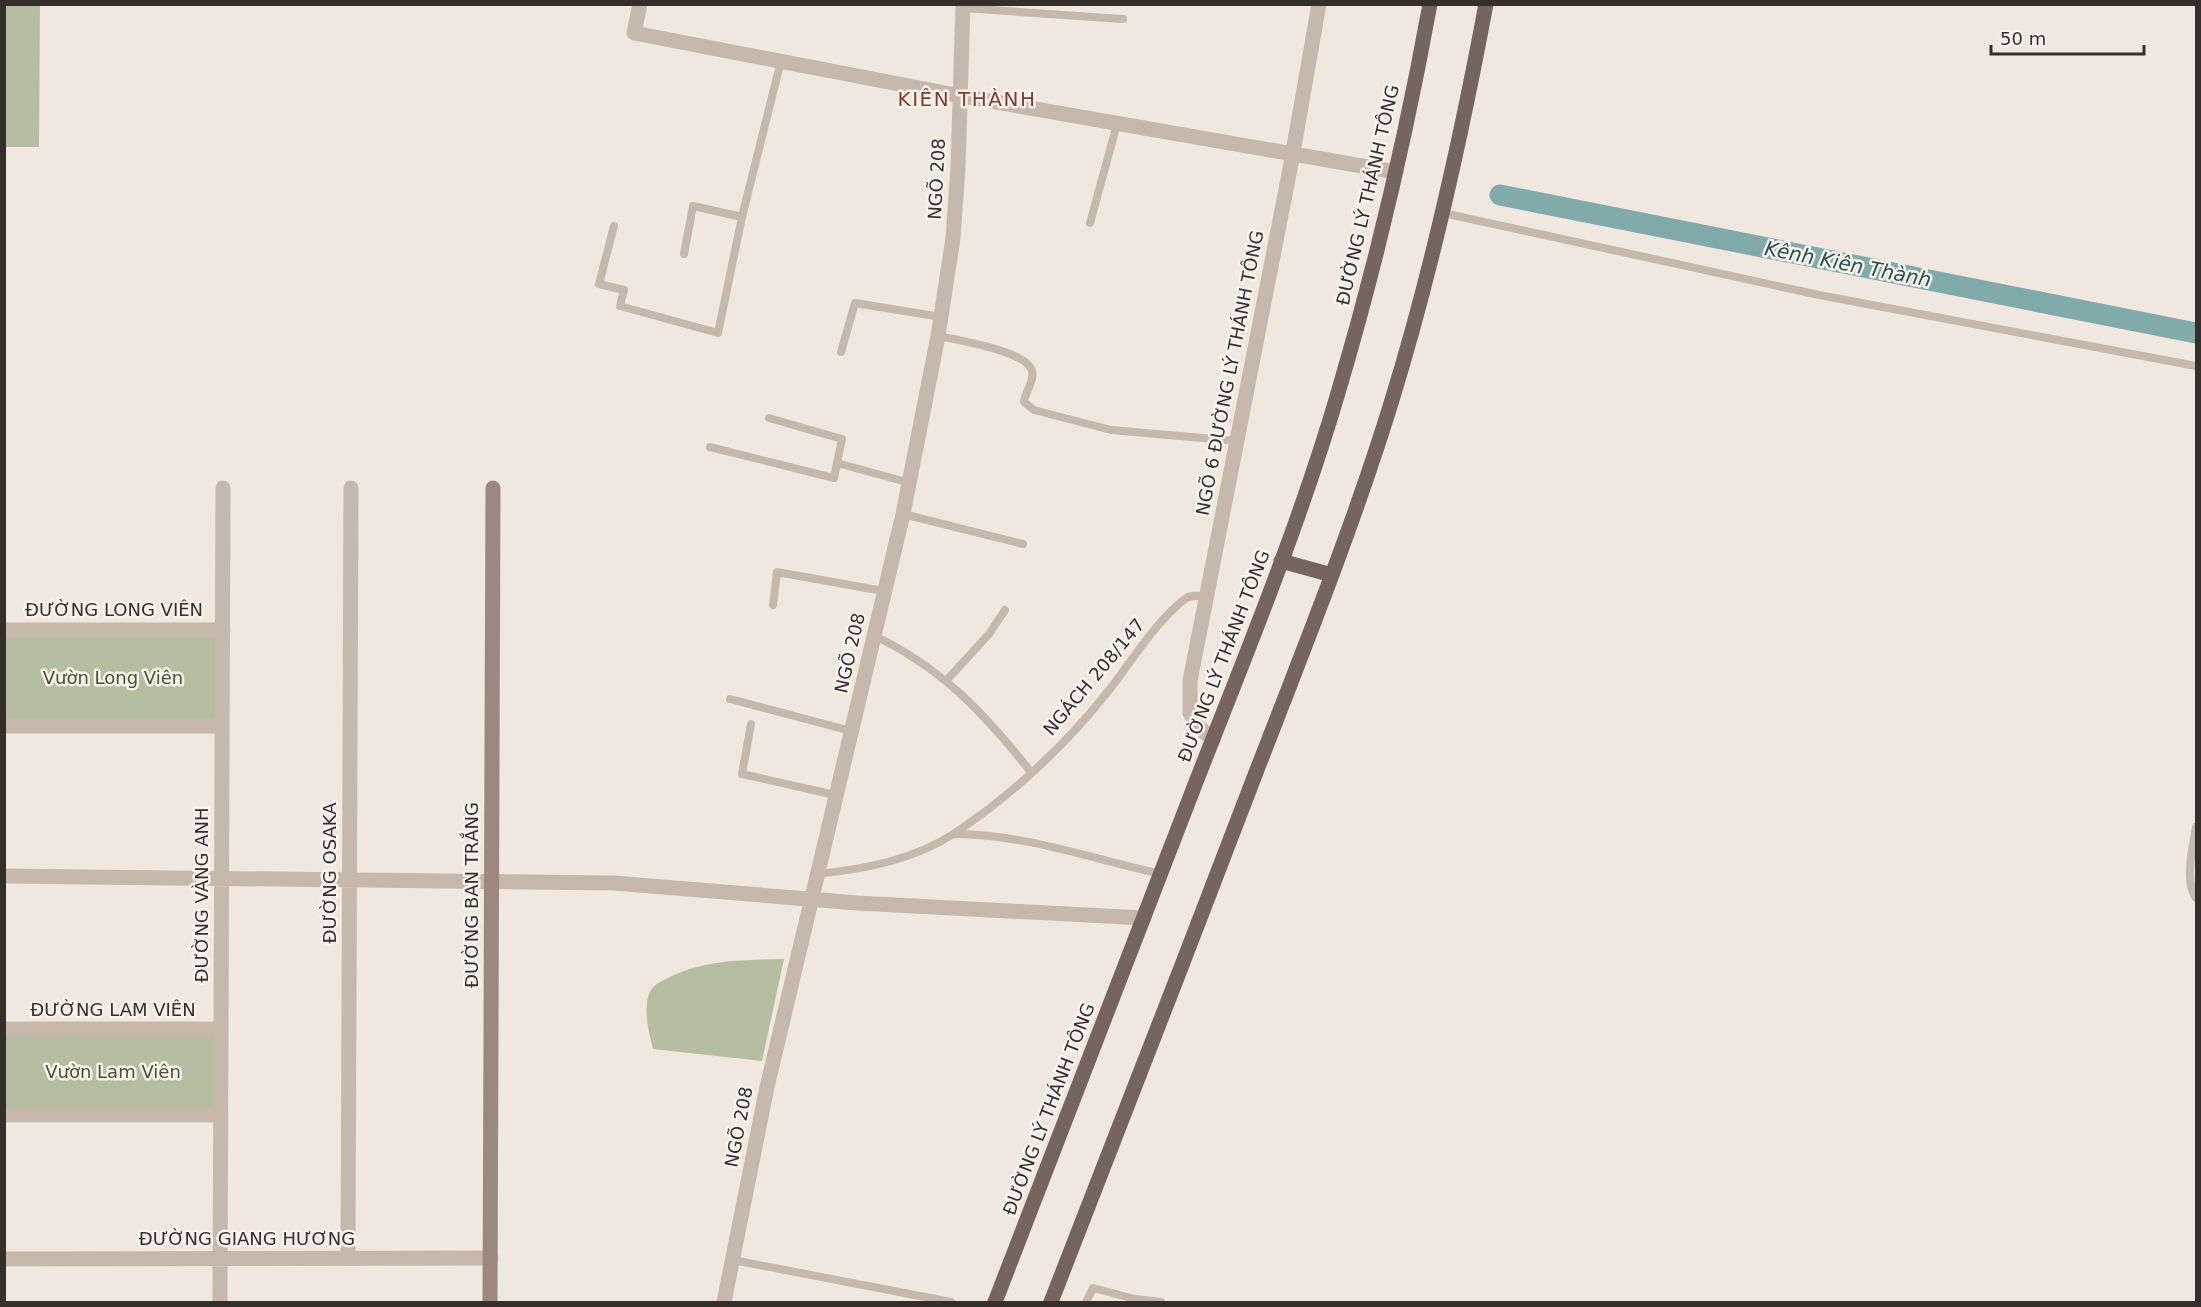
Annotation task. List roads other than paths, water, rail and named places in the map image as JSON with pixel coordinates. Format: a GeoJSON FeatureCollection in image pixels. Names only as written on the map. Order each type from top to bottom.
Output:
{"type":"FeatureCollection","features":[{"type":"Feature","properties":{"kind":"main road","name":"ĐƯỜNG LÝ THÁNH TÔNG"},"geometry":{"type":"LineString","coordinates":[[995,1302],[1309,486],[1338,393],[1380,241],[1430,4]]}},
{"type":"Feature","properties":{"kind":"main road"},"geometry":{"type":"LineString","coordinates":[[1052,1302],[1364,488],[1390,406],[1443,213],[1486,4]]}},
{"type":"Feature","properties":{"kind":"main road"},"geometry":{"type":"LineString","coordinates":[[1281,561],[1332,575]]}},
{"type":"Feature","properties":{"kind":"street"},"geometry":{"type":"LineString","coordinates":[[640,4],[634,33],[961,96],[1396,172]]}},
{"type":"Feature","properties":{"kind":"street","name":"NGÕ 6 ĐƯỜNG LÝ THÁNH TÔNG"},"geometry":{"type":"LineString","coordinates":[[1213,740],[1190,713],[1188,703],[1192,673],[1293,154],[1319,4]]}},
{"type":"Feature","properties":{"kind":"street","name":"NGÕ 208"},"geometry":{"type":"LineString","coordinates":[[724,1302],[767,1087],[903,514],[938,336],[953,238],[961,96],[963,6]]}},
{"type":"Feature","properties":{"kind":"street","name":"ĐƯỜNG VÀNG ANH"},"geometry":{"type":"LineString","coordinates":[[220,1302],[223,488]]}},
{"type":"Feature","properties":{"kind":"street","name":"ĐƯỜNG OSAKA"},"geometry":{"type":"LineString","coordinates":[[348,1258],[351,488]]}},
{"type":"Feature","properties":{"kind":"street","name":"ĐƯỜNG BAN TRẮNG"},"geometry":{"type":"LineString","coordinates":[[490,1302],[493,488]]}},
{"type":"Feature","properties":{"kind":"street","name":"ĐƯỜNG LONG VIÊN"},"geometry":{"type":"LineString","coordinates":[[4,630],[223,630]]}},
{"type":"Feature","properties":{"kind":"street"},"geometry":{"type":"LineString","coordinates":[[4,726],[222,726]]}},
{"type":"Feature","properties":{"kind":"street"},"geometry":{"type":"LineString","coordinates":[[4,876],[614,883],[811,900],[1144,918]]}},
{"type":"Feature","properties":{"kind":"street","name":"ĐƯỜNG LAM VIÊN"},"geometry":{"type":"LineString","coordinates":[[4,1029],[221,1029]]}},
{"type":"Feature","properties":{"kind":"street"},"geometry":{"type":"LineString","coordinates":[[4,1115],[221,1115]]}},
{"type":"Feature","properties":{"kind":"street","name":"ĐƯỜNG GIANG HƯƠNG"},"geometry":{"type":"LineString","coordinates":[[4,1259],[490,1258]]}},
{"type":"Feature","properties":{"kind":"lane"},"geometry":{"type":"LineString","coordinates":[[963,6],[1123,19]]}},
{"type":"Feature","properties":{"kind":"lane"},"geometry":{"type":"LineString","coordinates":[[614,226],[599,284],[624,290],[620,306],[718,333],[742,217],[781,61]]}},
{"type":"Feature","properties":{"kind":"lane"},"geometry":{"type":"LineString","coordinates":[[1090,223],[1117,124]]}},
{"type":"Feature","properties":{"kind":"lane"},"geometry":{"type":"LineString","coordinates":[[684,254],[693,206],[742,217]]}},
{"type":"Feature","properties":{"kind":"lane"},"geometry":{"type":"LineString","coordinates":[[1443,213],[1819,295],[2196,366]]}},
{"type":"Feature","properties":{"kind":"lane"},"geometry":{"type":"LineString","coordinates":[[841,352],[855,303],[941,317]]}},
{"type":"Feature","properties":{"kind":"lane"},"geometry":{"type":"LineString","coordinates":[[938,336],[1003,351],[1023,359],[1034,374],[1024,402],[1034,410],[1111,430],[1237,441]]}},
{"type":"Feature","properties":{"kind":"lane"},"geometry":{"type":"LineString","coordinates":[[710,447],[834,478],[842,439],[769,418]]}},
{"type":"Feature","properties":{"kind":"lane"},"geometry":{"type":"LineString","coordinates":[[837,463],[910,483]]}},
{"type":"Feature","properties":{"kind":"lane"},"geometry":{"type":"LineString","coordinates":[[903,514],[1023,544]]}},
{"type":"Feature","properties":{"kind":"lane"},"geometry":{"type":"LineString","coordinates":[[772,605],[777,572],[884,591]]}},
{"type":"Feature","properties":{"kind":"lane","name":"NGÁCH 208/147"},"geometry":{"type":"LineString","coordinates":[[816,874],[889,863],[954,834],[978,817],[1031,772],[1089,713],[1179,605],[1192,596],[1207,596]]}},
{"type":"Feature","properties":{"kind":"lane"},"geometry":{"type":"LineString","coordinates":[[946,681],[989,634],[1005,610]]}},
{"type":"Feature","properties":{"kind":"lane"},"geometry":{"type":"LineString","coordinates":[[875,636],[903,650],[946,681],[1000,735],[1031,772]]}},
{"type":"Feature","properties":{"kind":"lane"},"geometry":{"type":"LineString","coordinates":[[730,699],[851,731]]}},
{"type":"Feature","properties":{"kind":"lane"},"geometry":{"type":"LineString","coordinates":[[751,724],[742,774],[835,795]]}},
{"type":"Feature","properties":{"kind":"lane"},"geometry":{"type":"LineString","coordinates":[[2196,827],[2190,862],[2192,892],[2196,898]]}},
{"type":"Feature","properties":{"kind":"lane"},"geometry":{"type":"LineString","coordinates":[[954,834],[980,834],[1005,838],[1083,854],[1161,874]]}},
{"type":"Feature","properties":{"kind":"lane"},"geometry":{"type":"LineString","coordinates":[[733,1260],[951,1302]]}},
{"type":"Feature","properties":{"kind":"lane"},"geometry":{"type":"LineString","coordinates":[[1086,1302],[1092,1288],[1136,1299],[1161,1302]]}},
{"type":"Feature","properties":{"kind":"waterway","name":"Kênh Kiên Thành"},"geometry":{"type":"LineString","coordinates":[[1500,195],[2196,333]]}},
{"type":"Feature","properties":{"kind":"district","name":"KIÊN THÀNH"},"geometry":{"type":"Point","coordinates":[967,99]}},
{"type":"Feature","properties":{"kind":"park label","name":"Vườn Long Viên"},"geometry":{"type":"Point","coordinates":[113,678]}},
{"type":"Feature","properties":{"kind":"park label","name":"Vườn Lam Viên"},"geometry":{"type":"Point","coordinates":[113,1072]}}]}
